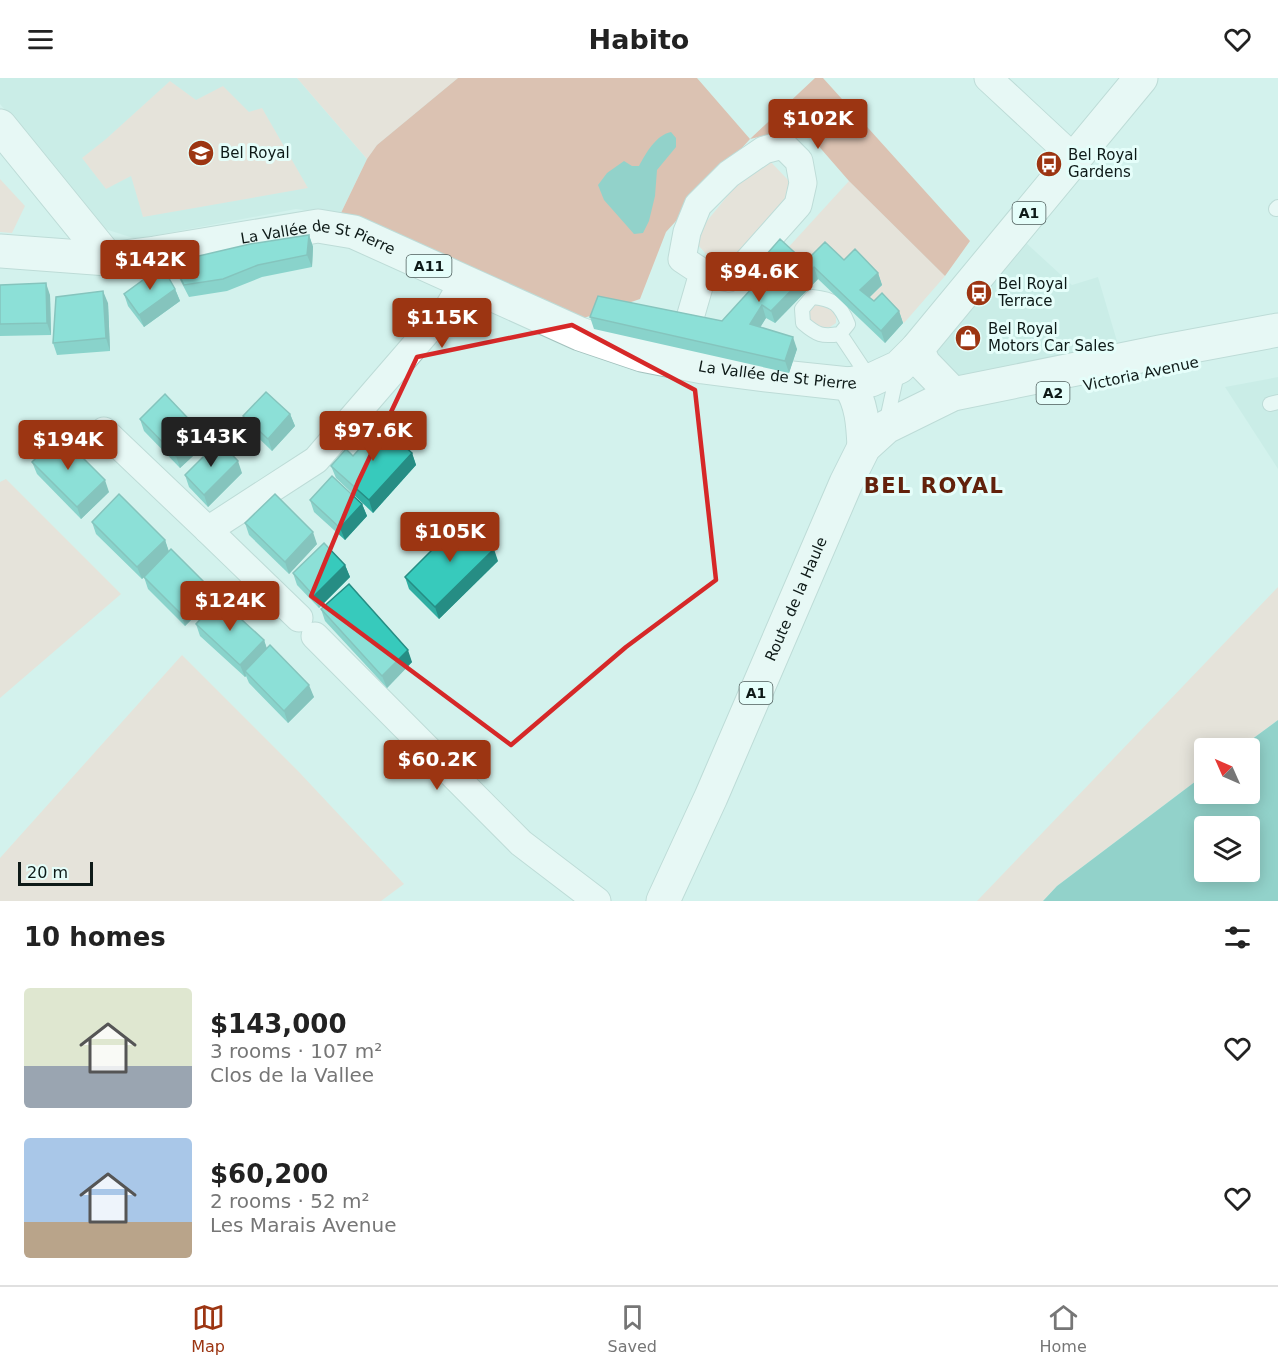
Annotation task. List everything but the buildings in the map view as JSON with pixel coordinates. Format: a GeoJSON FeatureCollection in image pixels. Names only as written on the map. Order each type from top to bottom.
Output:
{"type":"FeatureCollection","features":[{"type":"Feature","properties":{"kind":"main road","name":"A1"},"geometry":{"type":"LineString","coordinates":[[884,370],[1074,158],[1141,78]]}},
{"type":"Feature","properties":{"kind":"main road"},"geometry":{"type":"LineString","coordinates":[[0,126],[108,259]]}},
{"type":"Feature","properties":{"kind":"main road","name":"La Vallée de St Pierre"},"geometry":{"type":"LineString","coordinates":[[0,251],[108,259],[318,226],[354,232],[580,334],[642,355],[765,375],[884,370]]}},
{"type":"Feature","properties":{"kind":"main road","name":"Victoria Avenue"},"geometry":{"type":"LineString","coordinates":[[875,437],[953,394],[1160,351],[1278,330]]}},
{"type":"Feature","properties":{"kind":"main road","name":"Victoria Avenue"},"geometry":{"type":"LineString","coordinates":[[846,483],[899,438],[933,423],[1150,371],[1278,348]]}},
{"type":"Feature","properties":{"kind":"main road"},"geometry":{"type":"LineString","coordinates":[[875,437],[862,414],[855,393],[884,370],[924,364],[953,394]]}},
{"type":"Feature","properties":{"kind":"main road","name":"Route de la Haule"},"geometry":{"type":"LineString","coordinates":[[663,901],[711,797],[846,483],[875,437]]}},
{"type":"Feature","properties":{"kind":"street"},"geometry":{"type":"LineString","coordinates":[[988,78],[1074,158]]}},
{"type":"Feature","properties":{"kind":"street"},"geometry":{"type":"LineString","coordinates":[[783,146],[799,161],[803,183],[798,205],[742,268],[729,278],[703,273],[682,259],[687,232],[698,205],[729,174],[765,150],[783,146]]}},
{"type":"Feature","properties":{"kind":"street"},"geometry":{"type":"LineString","coordinates":[[677,362],[703,273]]}},
{"type":"Feature","properties":{"kind":"street"},"geometry":{"type":"LineString","coordinates":[[208,530],[316,460],[450,305],[464,282]]}},
{"type":"Feature","properties":{"kind":"street"},"geometry":{"type":"LineString","coordinates":[[104,431],[307,627],[521,843],[597,901]]}},
{"type":"Feature","properties":{"kind":"lane"},"geometry":{"type":"LineString","coordinates":[[840,334],[884,370]]}},
{"type":"Feature","properties":{"kind":"lane","name":"Route de la Haule"},"geometry":{"type":"LineString","coordinates":[[875,437],[884,370]]}},
{"type":"Feature","properties":{"kind":"highlighted area"},"geometry":{"type":"Polygon","coordinates":[[[572,325],[695,390],[716,580],[626,647],[511,745],[311,596],[358,482],[417,357],[572,325]]]}},
{"type":"Feature","properties":{"kind":"shaded area","name":"Bel Royal"},"geometry":{"type":"Polygon","coordinates":[[[0,78],[297,78],[367,159],[340,215],[296,209],[136,239],[102,228],[0,104],[0,78]]]}},
{"type":"Feature","properties":{"kind":"shaded area"},"geometry":{"type":"Polygon","coordinates":[[[297,78],[458,78],[377,145],[367,159],[297,78]]]}},
{"type":"Feature","properties":{"kind":"shaded area"},"geometry":{"type":"Polygon","coordinates":[[[458,78],[697,78],[750,139],[666,232],[640,299],[575,321],[340,215],[367,159],[377,145],[458,78]]]}},
{"type":"Feature","properties":{"kind":"shaded area"},"geometry":{"type":"Polygon","coordinates":[[[815,78],[823,78],[970,241],[945,276],[849,181],[802,127],[750,139],[815,78]]]}},
{"type":"Feature","properties":{"kind":"shaded area"},"geometry":{"type":"Polygon","coordinates":[[[170,81],[196,100],[223,86],[249,112],[262,108],[308,188],[143,217],[131,176],[106,189],[82,158],[170,81]]]}},
{"type":"Feature","properties":{"kind":"shaded area"},"geometry":{"type":"Polygon","coordinates":[[[671,132],[676,138],[676,147],[657,170],[655,196],[649,221],[643,233],[634,234],[604,200],[598,185],[607,173],[624,161],[632,166],[639,166],[656,141],[671,132]]]}},
{"type":"Feature","properties":{"kind":"shaded area"},"geometry":{"type":"Polygon","coordinates":[[[769,160],[789,181],[790,197],[728,266],[715,264],[698,245],[702,227],[752,166],[769,160]]]}},
{"type":"Feature","properties":{"kind":"shaded area"},"geometry":{"type":"Polygon","coordinates":[[[0,179],[25,206],[12,233],[0,232],[0,179]]]}},
{"type":"Feature","properties":{"kind":"shaded area"},"geometry":{"type":"Polygon","coordinates":[[[849,181],[945,276],[904,323],[887,306],[865,302],[882,285],[809,274],[785,251],[849,181]]]}},
{"type":"Feature","properties":{"kind":"shaded area"},"geometry":{"type":"Polygon","coordinates":[[[1024,241],[1072,285],[1098,277],[1119,348],[955,376],[932,347],[1024,241]]]}},
{"type":"Feature","properties":{"kind":"shaded area"},"geometry":{"type":"Polygon","coordinates":[[[823,301],[836,312],[836,323],[830,327],[819,328],[809,320],[808,312],[813,302],[823,301]]]}},
{"type":"Feature","properties":{"kind":"shaded area"},"geometry":{"type":"Polygon","coordinates":[[[1278,377],[1278,469],[1225,387],[1278,377]]]}},
{"type":"Feature","properties":{"kind":"shaded area"},"geometry":{"type":"Polygon","coordinates":[[[6,479],[121,594],[0,698],[0,482],[6,479]]]}},
{"type":"Feature","properties":{"kind":"shaded area"},"geometry":{"type":"Polygon","coordinates":[[[1278,587],[1278,720],[1254,738],[1194,738],[1194,783],[1057,886],[1043,901],[977,901],[1278,587]]]}},
{"type":"Feature","properties":{"kind":"shaded area"},"geometry":{"type":"Polygon","coordinates":[[[182,655],[299,772],[404,884],[381,901],[0,901],[0,858],[182,655]]]}},
{"type":"Feature","properties":{"kind":"shaded area"},"geometry":{"type":"Polygon","coordinates":[[[1278,720],[1278,901],[1043,901],[1057,886],[1194,783],[1194,804],[1260,804],[1260,738],[1254,738],[1278,720]]]}},
{"type":"Feature","properties":{"kind":"place","name":"Bel Royal"},"geometry":{"type":"Point","coordinates":[201,153]}},
{"type":"Feature","properties":{"kind":"place","name":"Bel Royal Gardens"},"geometry":{"type":"Point","coordinates":[1049,164]}},
{"type":"Feature","properties":{"kind":"place","name":"Bel Royal Terrace"},"geometry":{"type":"Point","coordinates":[979,293]}},
{"type":"Feature","properties":{"kind":"place","name":"Bel Royal Motors Car Sales"},"geometry":{"type":"Point","coordinates":[968,338]}},
{"type":"Feature","properties":{"kind":"district","name":"BEL ROYAL"},"geometry":{"type":"Point","coordinates":[934,486]}}]}
